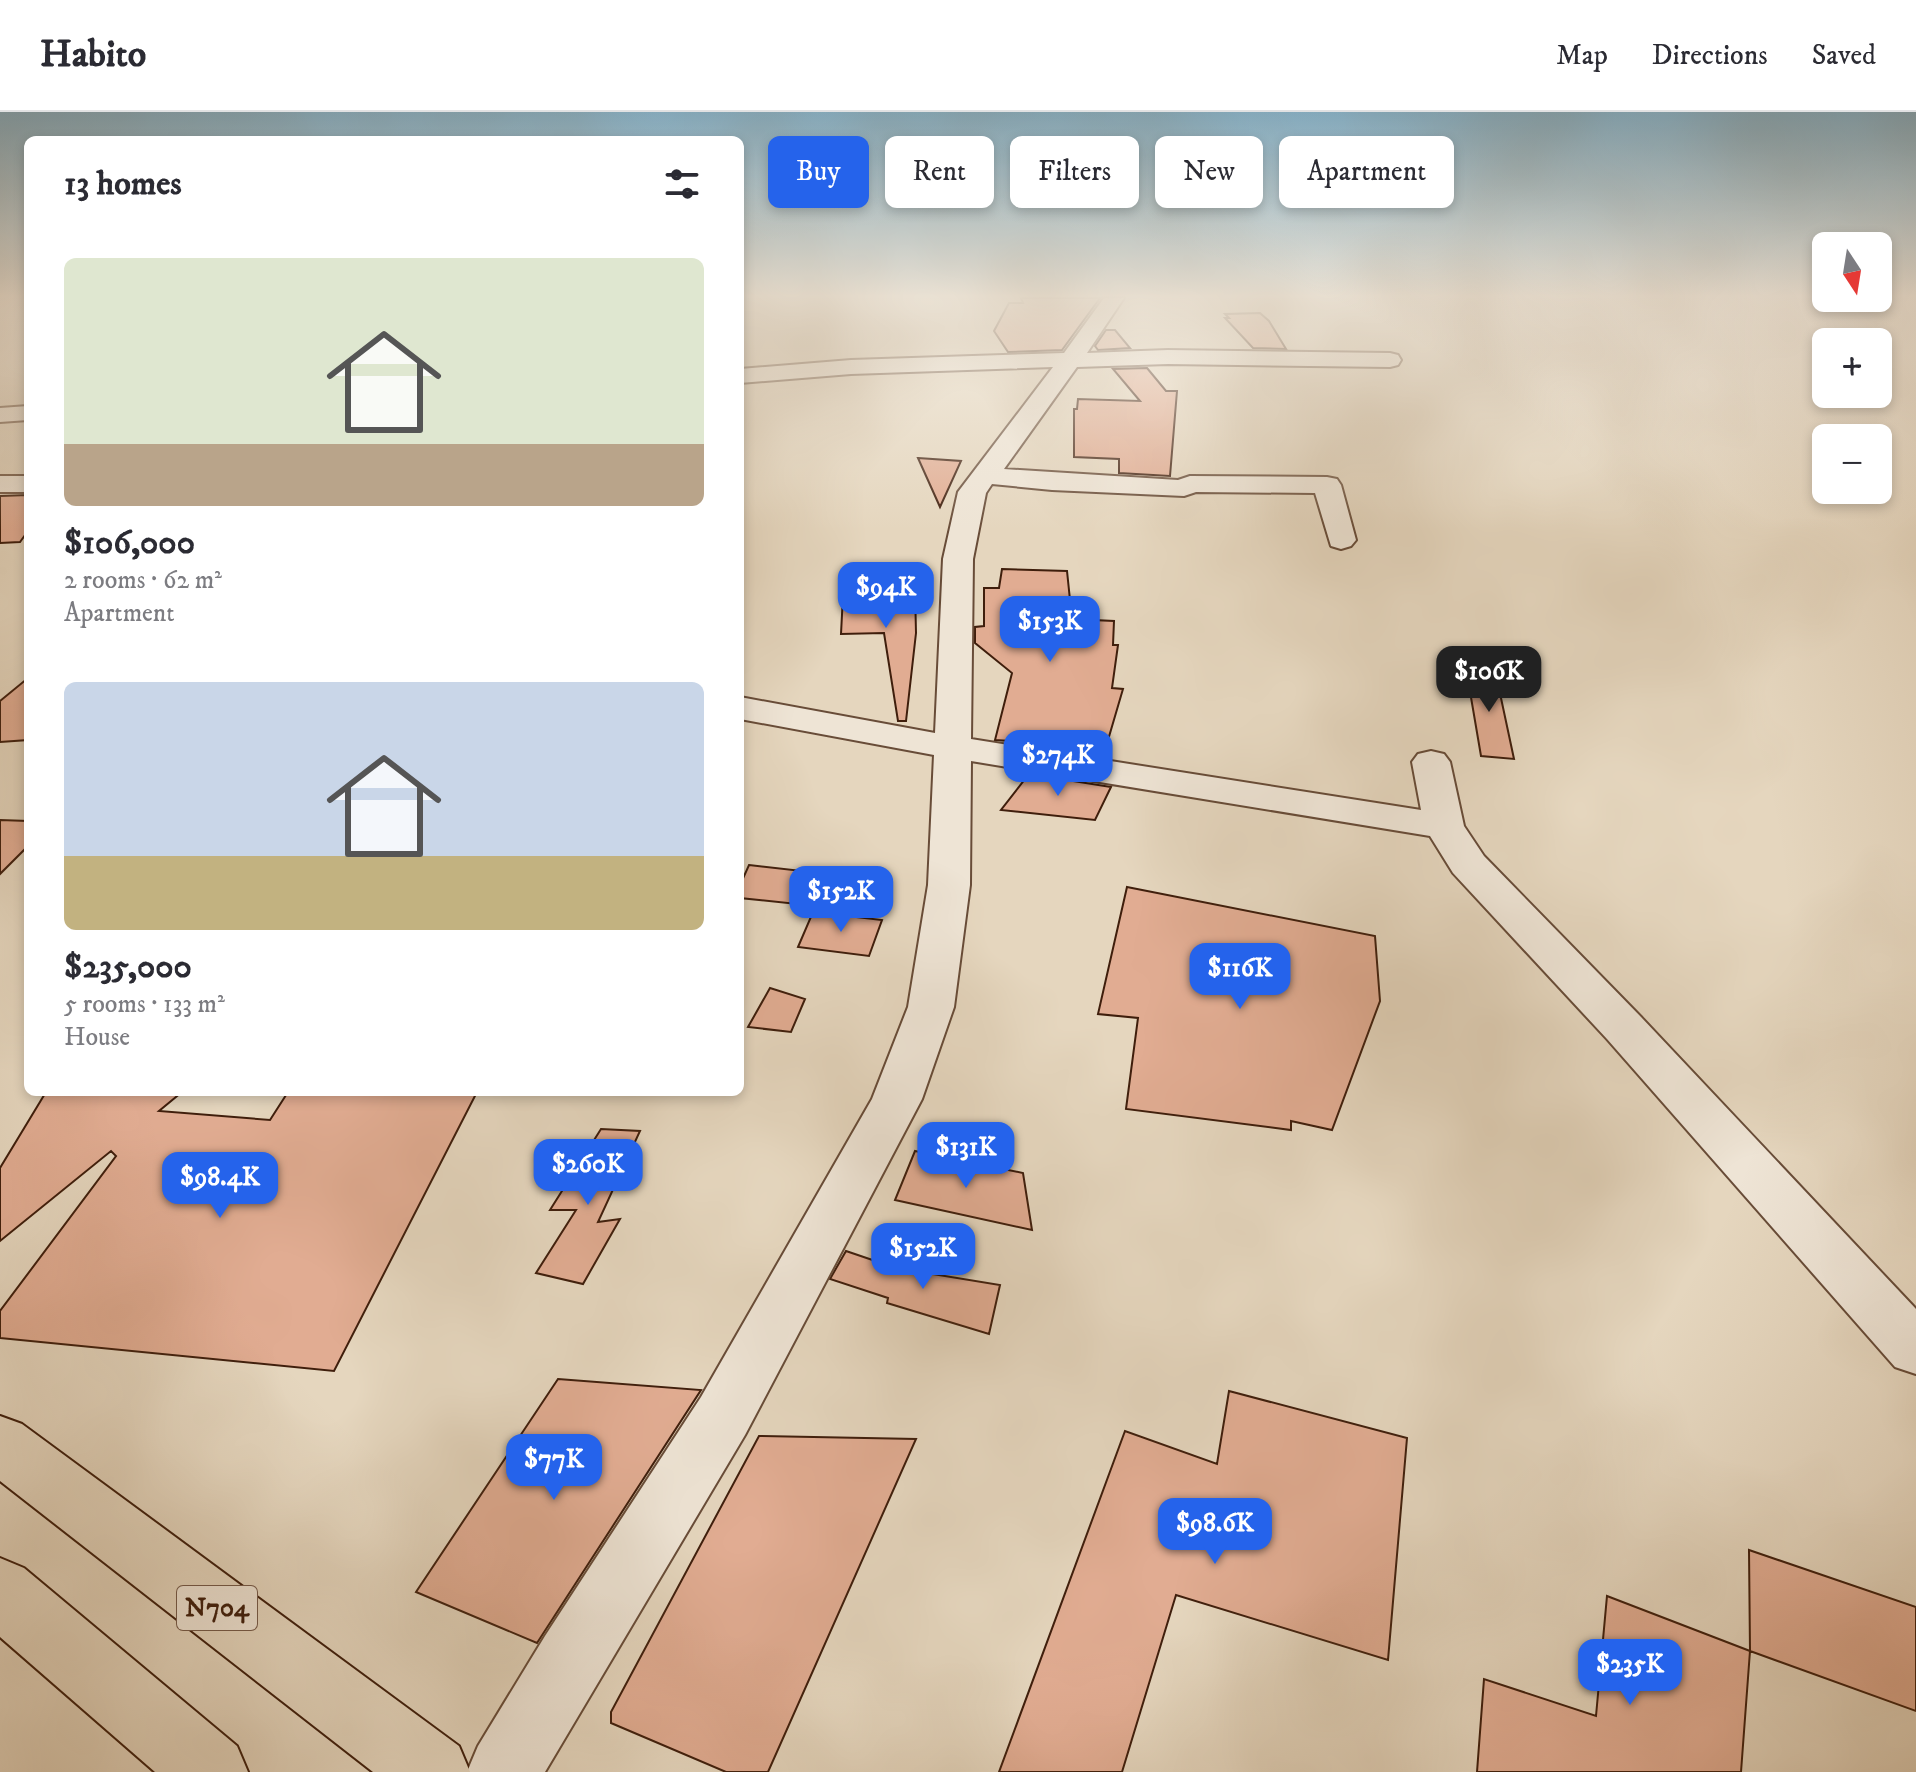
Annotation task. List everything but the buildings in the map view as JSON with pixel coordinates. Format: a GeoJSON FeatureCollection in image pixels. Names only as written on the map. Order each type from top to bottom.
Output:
{"type":"FeatureCollection","features":[{"type":"Feature","properties":{"kind":"highway","name":"N704"},"geometry":{"type":"LineString","coordinates":[[0,1444],[433,1772]]}},
{"type":"Feature","properties":{"kind":"highway"},"geometry":{"type":"LineString","coordinates":[[0,1592],[211,1772]]}},
{"type":"Feature","properties":{"kind":"street"},"geometry":{"type":"LineString","coordinates":[[504,1772],[723,1416],[897,1099],[931,1007],[949,885],[958,559],[972,492],[1059,375]]}},
{"type":"Feature","properties":{"kind":"street"},"geometry":{"type":"LineString","coordinates":[[0,415],[24,413]]}},
{"type":"Feature","properties":{"kind":"street"},"geometry":{"type":"LineString","coordinates":[[987,475],[1052,482],[1184,488],[1190,484],[1327,485],[1341,540]]}},
{"type":"Feature","properties":{"kind":"street"},"geometry":{"type":"LineString","coordinates":[[0,484],[24,484]]}},
{"type":"Feature","properties":{"kind":"street"},"geometry":{"type":"LineString","coordinates":[[744,709],[951,747],[1444,826]]}},
{"type":"Feature","properties":{"kind":"street"},"geometry":{"type":"LineString","coordinates":[[1431,762],[1444,826],[1468,864],[1624,1028],[1916,1349]]}}]}
